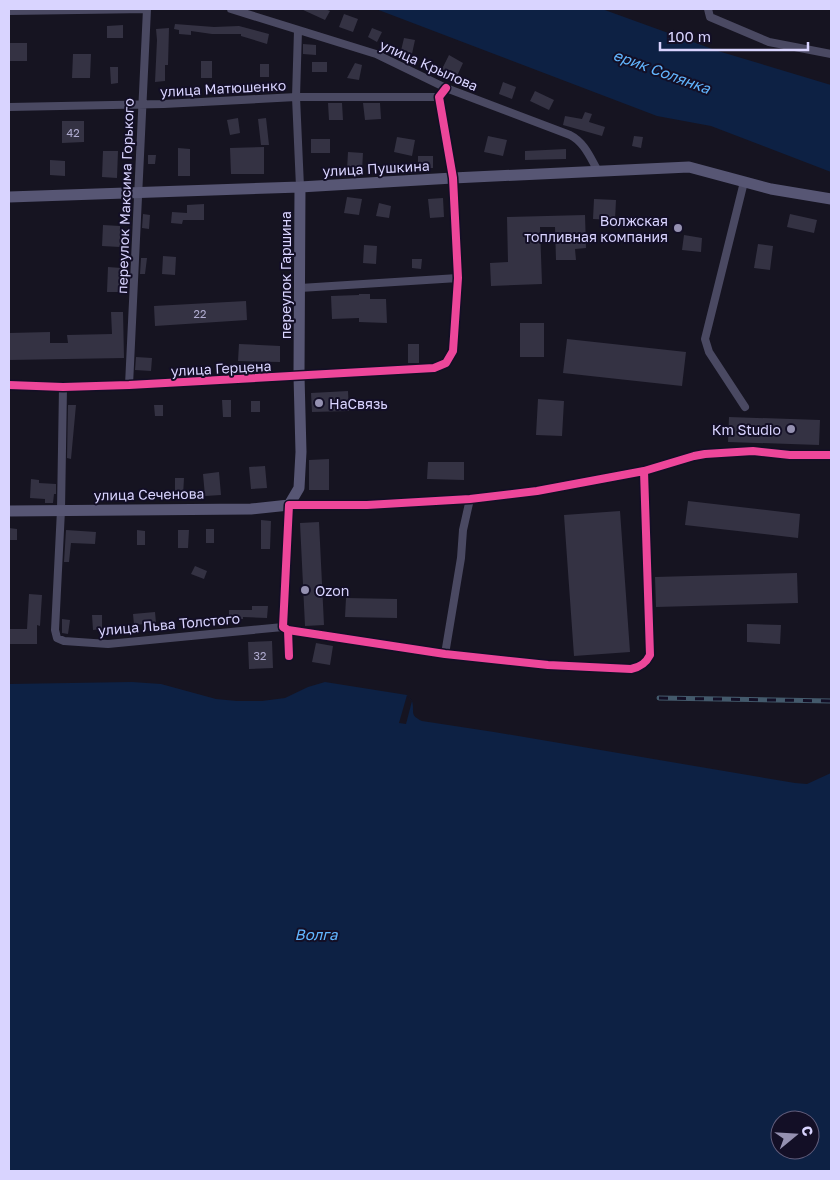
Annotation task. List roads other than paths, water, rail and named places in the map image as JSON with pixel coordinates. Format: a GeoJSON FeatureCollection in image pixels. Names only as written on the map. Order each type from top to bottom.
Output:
{"type":"FeatureCollection","features":[{"type":"Feature","properties":{"kind":"main road","name":"улица Пушкина"},"geometry":{"type":"LineString","coordinates":[[9,197],[300,187],[689,167],[771,189],[831,199]]}},
{"type":"Feature","properties":{"kind":"main road","name":"переулок Гаршина"},"geometry":{"type":"LineString","coordinates":[[289,506],[299,488],[301,452],[299,376],[300,187]]}},
{"type":"Feature","properties":{"kind":"main road","name":"улица Сеченова"},"geometry":{"type":"LineString","coordinates":[[9,511],[251,509],[289,506]]}},
{"type":"Feature","properties":{"kind":"street"},"geometry":{"type":"LineString","coordinates":[[9,11],[147,9]]}},
{"type":"Feature","properties":{"kind":"street","name":"переулок Максима Горького"},"geometry":{"type":"LineString","coordinates":[[129,385],[147,9]]}},
{"type":"Feature","properties":{"kind":"street","name":"улица Крылова"},"geometry":{"type":"LineString","coordinates":[[231,9],[376,54],[446,88],[577,139],[598,171]]}},
{"type":"Feature","properties":{"kind":"street"},"geometry":{"type":"LineString","coordinates":[[708,9],[710,16],[769,42],[831,54]]}},
{"type":"Feature","properties":{"kind":"street"},"geometry":{"type":"LineString","coordinates":[[298,30],[296,97],[300,187]]}},
{"type":"Feature","properties":{"kind":"street"},"geometry":{"type":"LineString","coordinates":[[300,288],[458,278],[453,178],[438,97],[446,88]]}},
{"type":"Feature","properties":{"kind":"street","name":"улица Матюшенко"},"geometry":{"type":"LineString","coordinates":[[9,107],[141,105],[296,97],[438,97]]}},
{"type":"Feature","properties":{"kind":"street"},"geometry":{"type":"LineString","coordinates":[[744,182],[705,339],[709,352],[745,407]]}},
{"type":"Feature","properties":{"kind":"street","name":"улица Герцена"},"geometry":{"type":"LineString","coordinates":[[9,385],[63,387],[129,385],[434,368],[446,363],[453,351],[458,278]]}},
{"type":"Feature","properties":{"kind":"street"},"geometry":{"type":"LineString","coordinates":[[61,510],[63,387]]}},
{"type":"Feature","properties":{"kind":"street"},"geometry":{"type":"LineString","coordinates":[[289,506],[470,499],[537,491],[644,471],[705,454],[753,451],[790,455],[831,456]]}},
{"type":"Feature","properties":{"kind":"street","name":"улица Льва Толстого"},"geometry":{"type":"LineString","coordinates":[[61,510],[55,630],[57,638],[64,641],[108,644],[285,628],[445,654],[548,665],[631,669],[643,665],[650,654],[644,471]]}},
{"type":"Feature","properties":{"kind":"street"},"geometry":{"type":"LineString","coordinates":[[445,654],[461,558],[463,530],[470,499]]}},
{"type":"Feature","properties":{"kind":"street","name":"переулок Гаршина"},"geometry":{"type":"LineString","coordinates":[[289,506],[285,628],[289,656]]}},
{"type":"Feature","properties":{"kind":"water","name":"ерик Солянка"},"geometry":{"type":"Polygon","coordinates":[[[376,9],[602,9],[718,51],[831,85],[831,172],[711,126],[657,116],[376,9]]]}},
{"type":"Feature","properties":{"kind":"water","name":"Волга"},"geometry":{"type":"Polygon","coordinates":[[[132,682],[161,684],[216,699],[262,701],[285,698],[308,687],[325,682],[407,695],[412,701],[415,717],[422,721],[795,783],[807,784],[831,773],[831,1171],[9,1171],[9,684],[132,682]]]}},
{"type":"Feature","properties":{"kind":"railway"},"geometry":{"type":"LineString","coordinates":[[659,698],[831,701]]}},
{"type":"Feature","properties":{"kind":"place","name":"Волжская топливная компания"},"geometry":{"type":"Point","coordinates":[678,228]}},
{"type":"Feature","properties":{"kind":"place","name":"НаСвязь"},"geometry":{"type":"Point","coordinates":[319,403]}},
{"type":"Feature","properties":{"kind":"place","name":"Кm Studio"},"geometry":{"type":"Point","coordinates":[791,429]}},
{"type":"Feature","properties":{"kind":"place","name":"Ozon"},"geometry":{"type":"Point","coordinates":[305,590]}}]}
